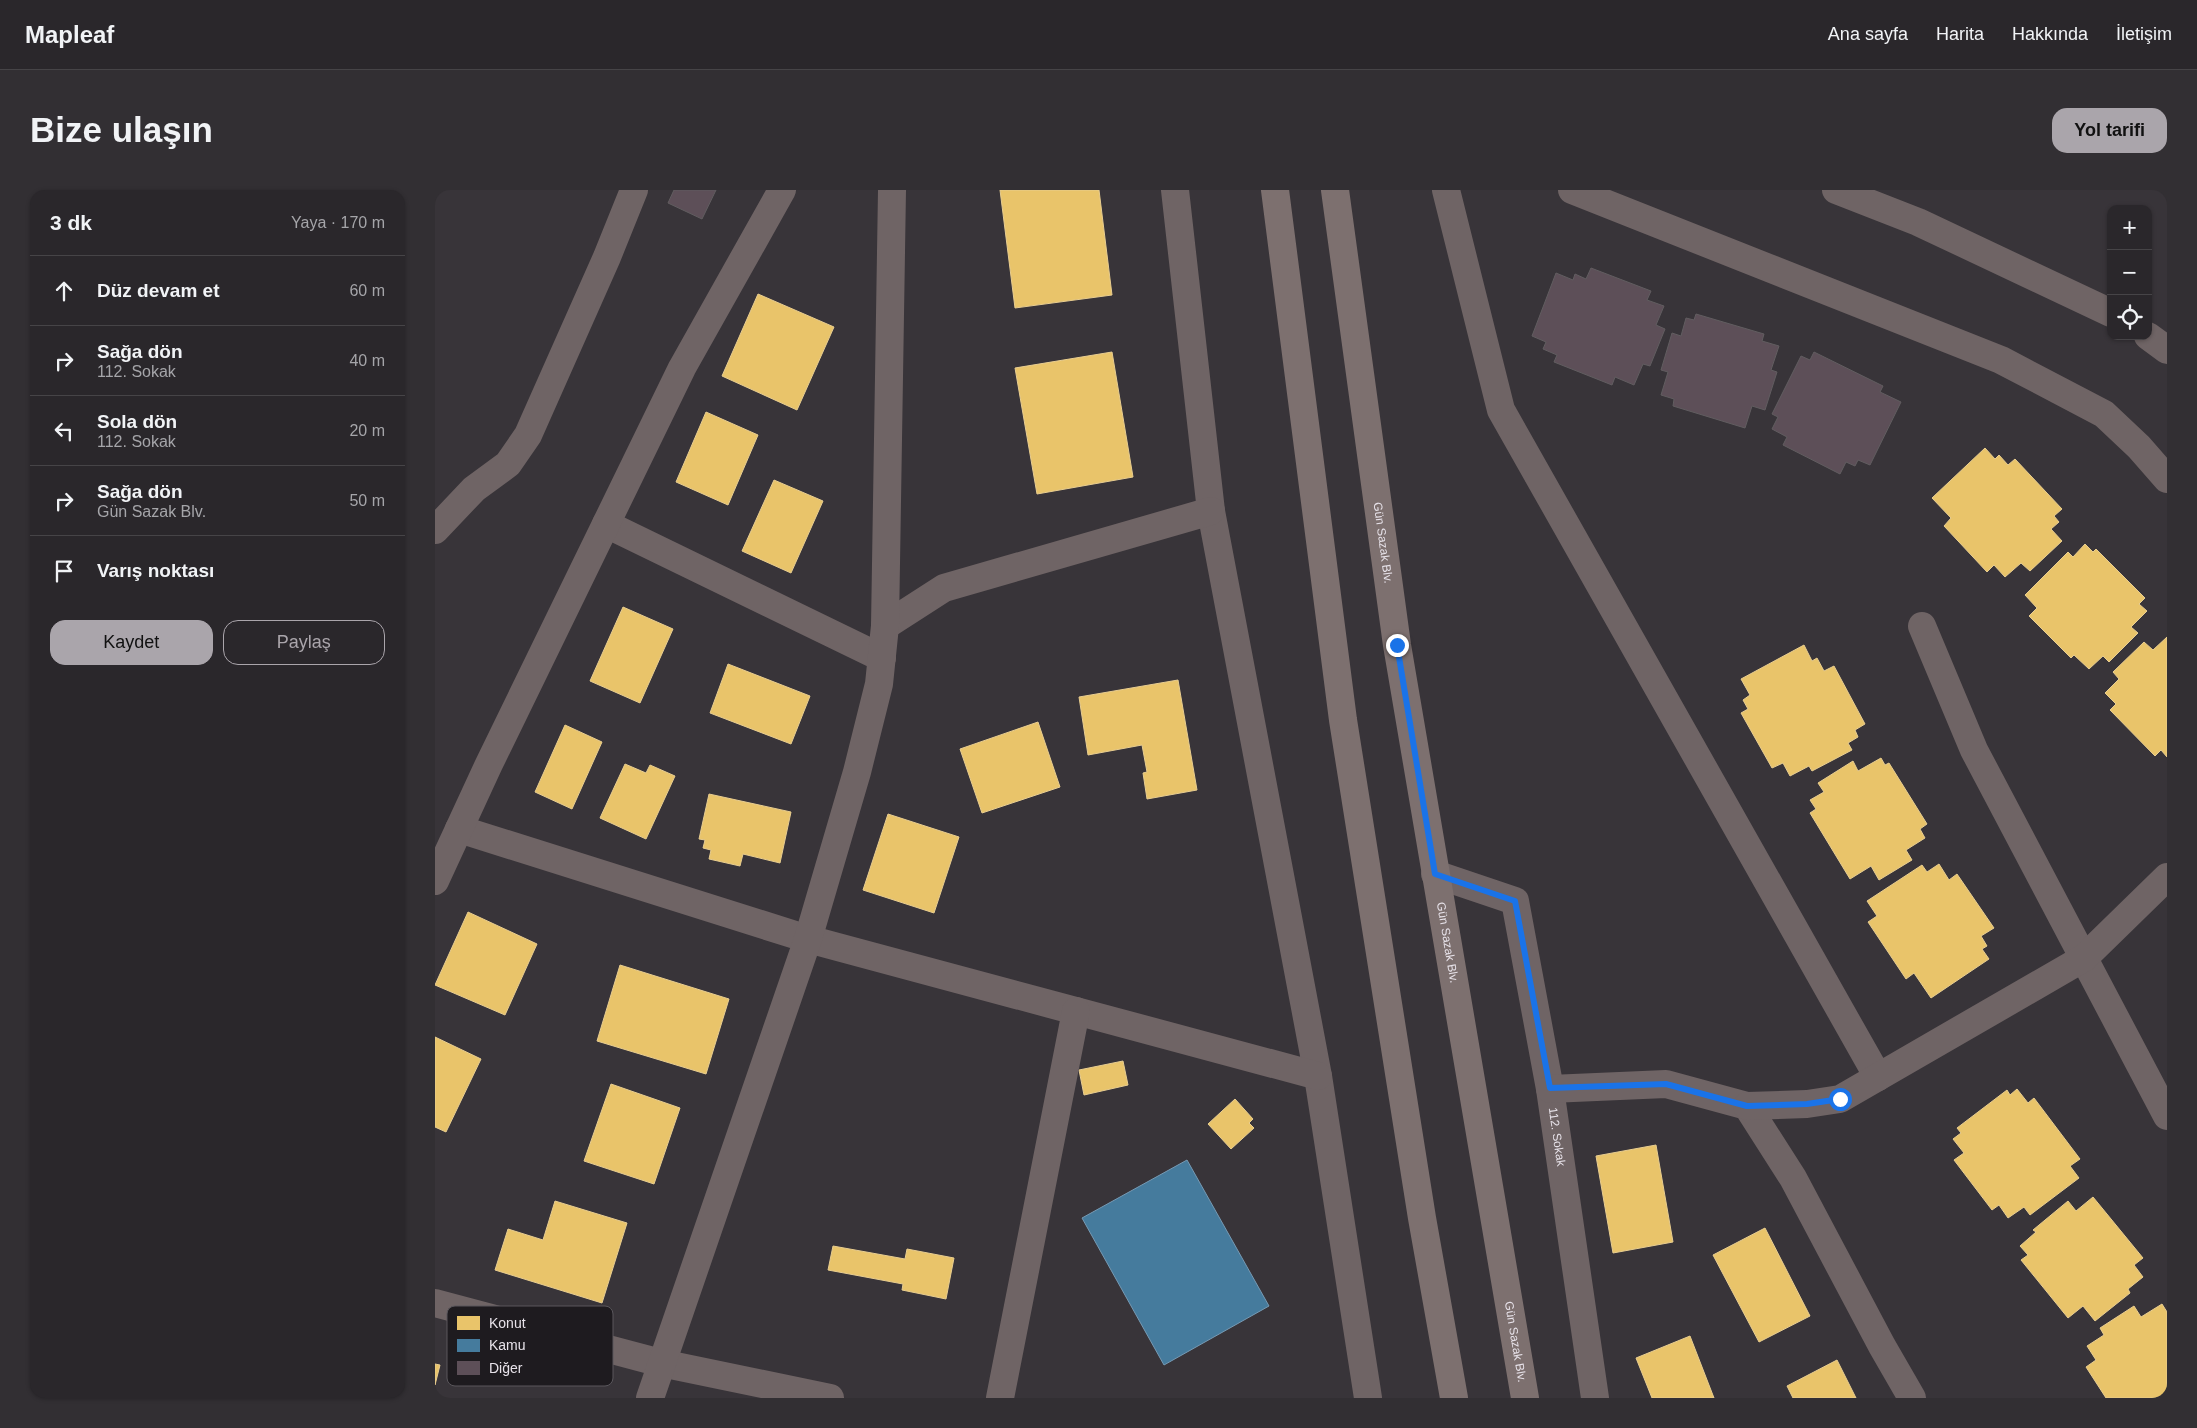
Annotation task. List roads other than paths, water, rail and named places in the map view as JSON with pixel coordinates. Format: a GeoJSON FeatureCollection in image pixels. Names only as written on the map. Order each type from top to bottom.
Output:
{"type":"FeatureCollection","features":[{"type":"Feature","properties":{"kind":"main road"},"geometry":{"type":"LineString","coordinates":[[1275,190],[1343,720],[1422,1218],[1454,1398]]}},
{"type":"Feature","properties":{"kind":"main road","name":"Gün Sazak Blv."},"geometry":{"type":"LineString","coordinates":[[1335,190],[1397,645],[1525,1398]]}},
{"type":"Feature","properties":{"kind":"street"},"geometry":{"type":"LineString","coordinates":[[435,530],[474,489],[508,464],[528,435],[607,257],[634,190]]}},
{"type":"Feature","properties":{"kind":"street"},"geometry":{"type":"LineString","coordinates":[[435,881],[605,524],[682,368],[782,190]]}},
{"type":"Feature","properties":{"kind":"street"},"geometry":{"type":"LineString","coordinates":[[651,1398],[661,1363],[808,939],[857,772],[879,684],[885,626],[892,190]]}},
{"type":"Feature","properties":{"kind":"street"},"geometry":{"type":"LineString","coordinates":[[1175,190],[1211,511],[1318,1076],[1368,1398]]}},
{"type":"Feature","properties":{"kind":"street"},"geometry":{"type":"LineString","coordinates":[[1446,190],[1501,410],[1878,1077]]}},
{"type":"Feature","properties":{"kind":"street"},"geometry":{"type":"LineString","coordinates":[[1571,190],[2001,360],[2104,414],[2139,447],[2167,479]]}},
{"type":"Feature","properties":{"kind":"street"},"geometry":{"type":"LineString","coordinates":[[1836,190],[1918,222],[2107,311]]}},
{"type":"Feature","properties":{"kind":"street"},"geometry":{"type":"LineString","coordinates":[[2152,339],[2167,350]]}},
{"type":"Feature","properties":{"kind":"street"},"geometry":{"type":"LineString","coordinates":[[885,626],[944,588],[1211,511]]}},
{"type":"Feature","properties":{"kind":"street"},"geometry":{"type":"LineString","coordinates":[[605,524],[882,658]]}},
{"type":"Feature","properties":{"kind":"street"},"geometry":{"type":"LineString","coordinates":[[1922,626],[1974,750],[2167,1116]]}},
{"type":"Feature","properties":{"kind":"street"},"geometry":{"type":"LineString","coordinates":[[459,829],[808,939],[1318,1076]]}},
{"type":"Feature","properties":{"kind":"street","name":"112. Sokak"},"geometry":{"type":"LineString","coordinates":[[1435,874],[1515,901],[1550,1088],[1595,1398]]}},
{"type":"Feature","properties":{"kind":"street"},"geometry":{"type":"LineString","coordinates":[[1550,1088],[1666,1084],[1747,1106],[1807,1104],[1840,1099],[2084,958],[2167,877]]}},
{"type":"Feature","properties":{"kind":"street"},"geometry":{"type":"LineString","coordinates":[[1000,1398],[1076,1011]]}},
{"type":"Feature","properties":{"kind":"street"},"geometry":{"type":"LineString","coordinates":[[1747,1106],[1793,1178],[1882,1346],[1912,1398]]}},
{"type":"Feature","properties":{"kind":"street"},"geometry":{"type":"LineString","coordinates":[[613,1350],[661,1363],[830,1398]]}}]}
